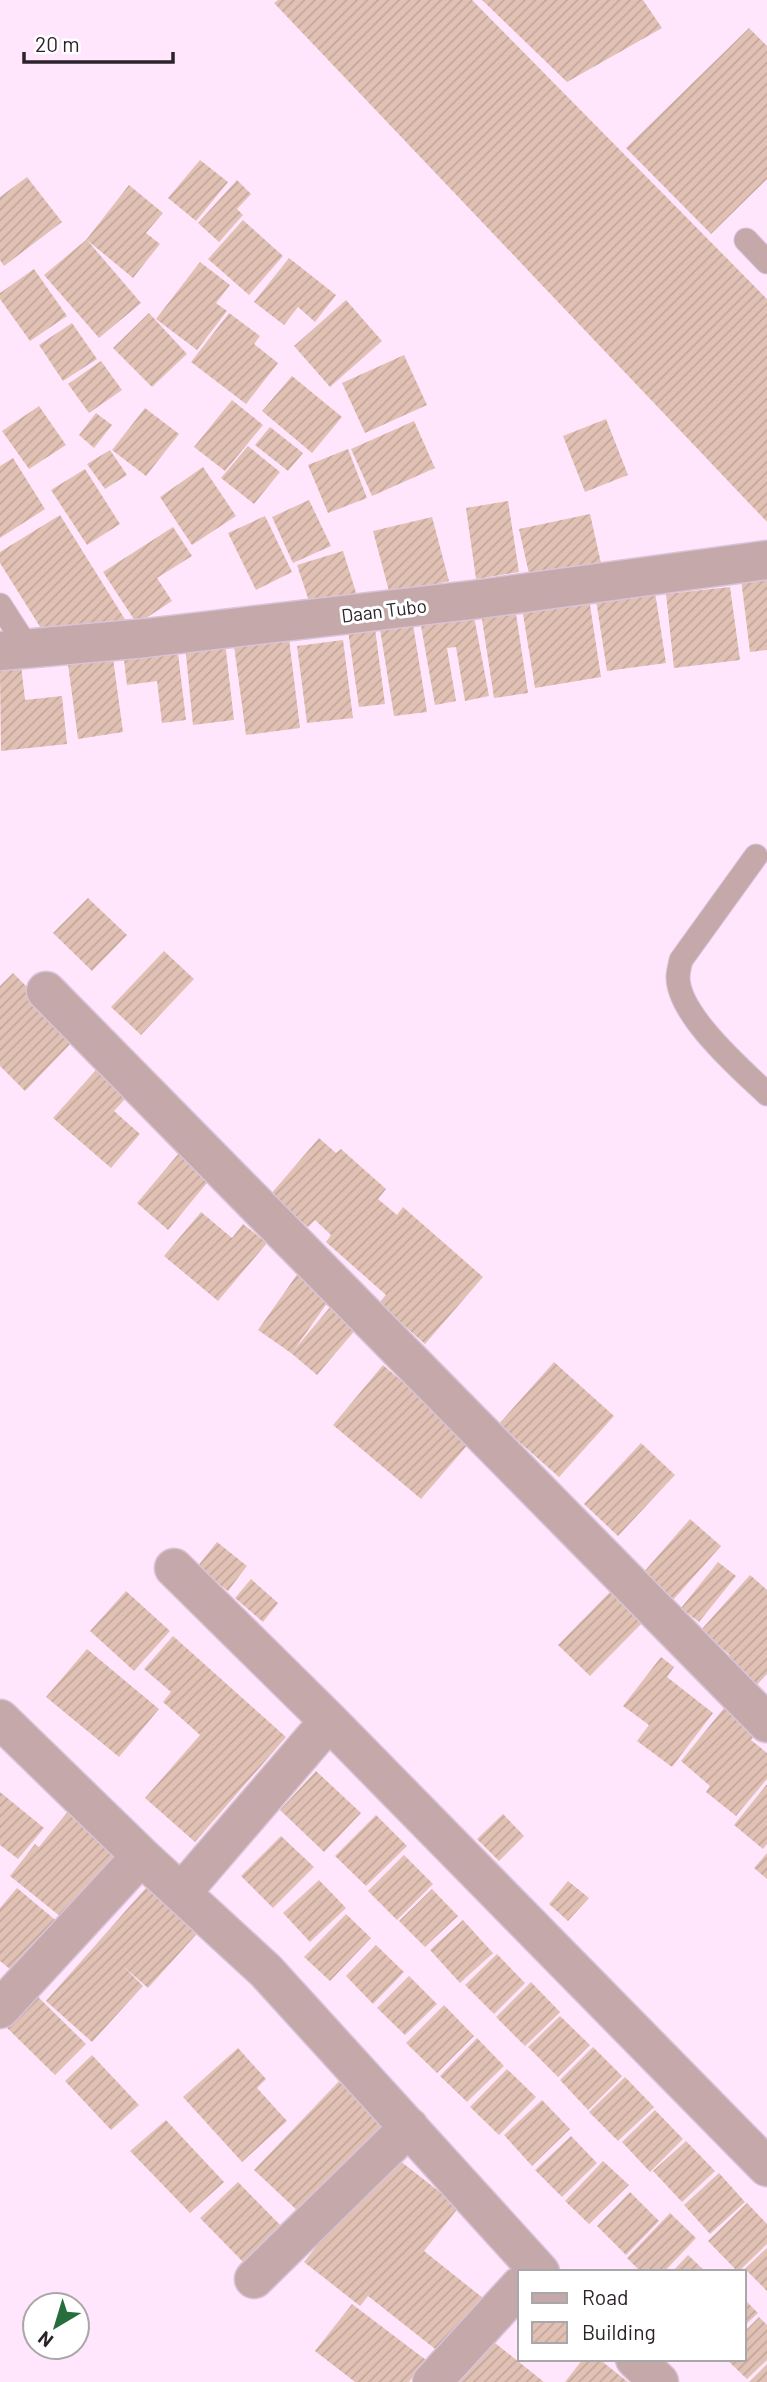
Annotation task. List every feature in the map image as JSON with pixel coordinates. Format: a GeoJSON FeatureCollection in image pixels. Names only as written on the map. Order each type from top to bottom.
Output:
{"type":"FeatureCollection","features":[{"type":"Feature","properties":{"kind":"street","name":"Daan Tubo"},"geometry":{"type":"LineString","coordinates":[[14,649],[146,638],[452,602],[767,560]]}},
{"type":"Feature","properties":{"kind":"street"},"geometry":{"type":"LineString","coordinates":[[46,991],[767,1723]]}},
{"type":"Feature","properties":{"kind":"street"},"geometry":{"type":"LineString","coordinates":[[174,1569],[329,1721],[767,2167]]}},
{"type":"Feature","properties":{"kind":"street"},"geometry":{"type":"LineString","coordinates":[[182,1892],[329,1721]]}},
{"type":"Feature","properties":{"kind":"street"},"geometry":{"type":"LineString","coordinates":[[4,1731],[266,1971],[409,2127],[529,2270]]}},
{"type":"Feature","properties":{"kind":"street"},"geometry":{"type":"LineString","coordinates":[[0,2008],[141,1856]]}},
{"type":"Feature","properties":{"kind":"street"},"geometry":{"type":"LineString","coordinates":[[254,2279],[409,2127]]}},
{"type":"Feature","properties":{"kind":"street"},"geometry":{"type":"LineString","coordinates":[[432,2382],[518,2291]]}},
{"type":"Feature","properties":{"kind":"street"},"geometry":{"type":"LineString","coordinates":[[637,2361],[659,2382]]}},
{"type":"Feature","properties":{"kind":"lane"},"geometry":{"type":"LineString","coordinates":[[746,240],[767,262]]}},
{"type":"Feature","properties":{"kind":"lane"},"geometry":{"type":"LineString","coordinates":[[0,605],[14,649]]}},
{"type":"Feature","properties":{"kind":"lane"},"geometry":{"type":"LineString","coordinates":[[756,856],[681,961],[677,977],[684,999],[708,1036],[767,1094]]}},
{"type":"Feature","properties":{"kind":"building"},"geometry":{"type":"Polygon","coordinates":[[[278,0],[472,0],[767,299],[767,522],[274,3],[278,0]]]}},
{"type":"Feature","properties":{"kind":"building"},"geometry":{"type":"Polygon","coordinates":[[[482,0],[643,0],[662,28],[567,82],[482,0]]]}},
{"type":"Feature","properties":{"kind":"building"},"geometry":{"type":"Polygon","coordinates":[[[749,28],[767,46],[767,179],[711,234],[626,148],[749,28]]]}},
{"type":"Feature","properties":{"kind":"building"},"geometry":{"type":"Polygon","coordinates":[[[200,160],[228,182],[196,221],[168,198],[200,160]]]}},
{"type":"Feature","properties":{"kind":"building"},"geometry":{"type":"Polygon","coordinates":[[[27,177],[62,222],[4,266],[0,260],[0,197],[27,177]]]}},
{"type":"Feature","properties":{"kind":"building"},"geometry":{"type":"Polygon","coordinates":[[[237,180],[251,194],[237,209],[243,215],[219,242],[198,223],[237,180]]]}},
{"type":"Feature","properties":{"kind":"building"},"geometry":{"type":"Polygon","coordinates":[[[129,185],[163,213],[146,233],[160,244],[133,278],[87,240],[141,303],[99,338],[44,275],[86,240],[129,185]]]}},
{"type":"Feature","properties":{"kind":"building"},"geometry":{"type":"Polygon","coordinates":[[[243,220],[283,256],[249,295],[208,259],[243,220]]]}},
{"type":"Feature","properties":{"kind":"building"},"geometry":{"type":"Polygon","coordinates":[[[289,258],[336,295],[315,322],[298,307],[284,325],[254,302],[289,258]]]}},
{"type":"Feature","properties":{"kind":"building"},"geometry":{"type":"Polygon","coordinates":[[[200,262],[230,285],[216,303],[227,311],[197,350],[156,319],[200,262]]]}},
{"type":"Feature","properties":{"kind":"building"},"geometry":{"type":"Polygon","coordinates":[[[34,269],[67,316],[30,341],[0,299],[0,293],[34,269]]]}},
{"type":"Feature","properties":{"kind":"building"},"geometry":{"type":"Polygon","coordinates":[[[346,300],[382,341],[330,387],[294,346],[346,300]]]}},
{"type":"Feature","properties":{"kind":"building"},"geometry":{"type":"Polygon","coordinates":[[[149,313],[187,354],[152,387],[113,348],[149,313]]]}},
{"type":"Feature","properties":{"kind":"building"},"geometry":{"type":"Polygon","coordinates":[[[229,313],[260,336],[254,344],[278,363],[246,404],[191,362],[229,313]]]}},
{"type":"Feature","properties":{"kind":"building"},"geometry":{"type":"Polygon","coordinates":[[[72,323],[97,359],[63,381],[39,345],[72,323]]]}},
{"type":"Feature","properties":{"kind":"building"},"geometry":{"type":"Polygon","coordinates":[[[404,355],[427,405],[365,433],[342,383],[404,355]]]}},
{"type":"Feature","properties":{"kind":"building"},"geometry":{"type":"Polygon","coordinates":[[[101,361],[122,390],[89,413],[68,384],[101,361]]]}},
{"type":"Feature","properties":{"kind":"building"},"geometry":{"type":"Polygon","coordinates":[[[292,376],[342,417],[312,453],[262,411],[292,376]]]}},
{"type":"Feature","properties":{"kind":"building"},"geometry":{"type":"Polygon","coordinates":[[[232,400],[263,425],[225,471],[194,447],[232,400]]]}},
{"type":"Feature","properties":{"kind":"building"},"geometry":{"type":"Polygon","coordinates":[[[39,406],[66,445],[29,469],[2,431],[39,406]]]}},
{"type":"Feature","properties":{"kind":"building"},"geometry":{"type":"Polygon","coordinates":[[[145,408],[179,434],[146,476],[112,450],[145,408]]]}},
{"type":"Feature","properties":{"kind":"building"},"geometry":{"type":"Polygon","coordinates":[[[96,413],[112,425],[94,448],[79,435],[96,413]]]}},
{"type":"Feature","properties":{"kind":"building"},"geometry":{"type":"Polygon","coordinates":[[[606,419],[628,475],[585,492],[563,436],[606,419]]]}},
{"type":"Feature","properties":{"kind":"building"},"geometry":{"type":"Polygon","coordinates":[[[414,421],[435,468],[372,496],[351,449],[414,421]]]}},
{"type":"Feature","properties":{"kind":"building"},"geometry":{"type":"Polygon","coordinates":[[[270,427],[303,453],[288,471],[255,445],[270,427]]]}},
{"type":"Feature","properties":{"kind":"building"},"geometry":{"type":"Polygon","coordinates":[[[248,446],[280,472],[254,504],[221,478],[248,446]]]}},
{"type":"Feature","properties":{"kind":"building"},"geometry":{"type":"Polygon","coordinates":[[[348,449],[367,498],[328,513],[308,465],[348,449]]]}},
{"type":"Feature","properties":{"kind":"building"},"geometry":{"type":"Polygon","coordinates":[[[110,450],[127,475],[105,489],[87,464],[110,450]]]}},
{"type":"Feature","properties":{"kind":"building"},"geometry":{"type":"Polygon","coordinates":[[[13,458],[45,509],[0,538],[0,466],[13,458]]]}},
{"type":"Feature","properties":{"kind":"building"},"geometry":{"type":"Polygon","coordinates":[[[203,467],[236,516],[192,545],[160,497],[203,467]]]}},
{"type":"Feature","properties":{"kind":"building"},"geometry":{"type":"Polygon","coordinates":[[[85,469],[120,524],[87,545],[51,490],[85,469]]]}},
{"type":"Feature","properties":{"kind":"building"},"geometry":{"type":"Polygon","coordinates":[[[309,500],[331,546],[293,563],[272,517],[309,500]]]}},
{"type":"Feature","properties":{"kind":"building"},"geometry":{"type":"Polygon","coordinates":[[[508,501],[519,572],[476,579],[466,508],[508,501]]]}},
{"type":"Feature","properties":{"kind":"building"},"geometry":{"type":"Polygon","coordinates":[[[590,514],[601,563],[530,578],[519,529],[590,514]]]}},
{"type":"Feature","properties":{"kind":"building"},"geometry":{"type":"Polygon","coordinates":[[[60,515],[126,621],[42,630],[0,563],[0,552],[60,515]]]}},
{"type":"Feature","properties":{"kind":"building"},"geometry":{"type":"Polygon","coordinates":[[[265,516],[292,572],[256,590],[228,533],[265,516]]]}},
{"type":"Feature","properties":{"kind":"building"},"geometry":{"type":"Polygon","coordinates":[[[432,517],[449,581],[390,595],[373,531],[432,517]]]}},
{"type":"Feature","properties":{"kind":"building"},"geometry":{"type":"Polygon","coordinates":[[[173,527],[192,556],[157,578],[172,601],[137,624],[103,572],[173,527]]]}},
{"type":"Feature","properties":{"kind":"building"},"geometry":{"type":"Polygon","coordinates":[[[343,551],[358,599],[313,613],[297,565],[343,551]]]}},
{"type":"Feature","properties":{"kind":"building"},"geometry":{"type":"Polygon","coordinates":[[[767,576],[767,650],[750,652],[741,579],[767,576]]]}},
{"type":"Feature","properties":{"kind":"building"},"geometry":{"type":"Polygon","coordinates":[[[730,587],[740,660],[674,668],[666,594],[730,587]]]}},
{"type":"Feature","properties":{"kind":"building"},"geometry":{"type":"Polygon","coordinates":[[[588,592],[601,677],[535,688],[521,602],[588,592]]]}},
{"type":"Feature","properties":{"kind":"building"},"geometry":{"type":"Polygon","coordinates":[[[655,592],[666,663],[607,671],[596,600],[655,592]]]}},
{"type":"Feature","properties":{"kind":"building"},"geometry":{"type":"Polygon","coordinates":[[[515,607],[528,693],[494,698],[481,613],[515,607]]]}},
{"type":"Feature","properties":{"kind":"building"},"geometry":{"type":"Polygon","coordinates":[[[473,611],[489,696],[465,701],[456,647],[447,648],[456,701],[435,705],[420,620],[473,611]]]}},
{"type":"Feature","properties":{"kind":"building"},"geometry":{"type":"Polygon","coordinates":[[[374,621],[385,704],[359,707],[347,624],[374,621]]]}},
{"type":"Feature","properties":{"kind":"building"},"geometry":{"type":"Polygon","coordinates":[[[413,624],[427,712],[394,716],[380,629],[413,624]]]}},
{"type":"Feature","properties":{"kind":"building"},"geometry":{"type":"Polygon","coordinates":[[[289,639],[300,728],[246,735],[234,646],[289,639]]]}},
{"type":"Feature","properties":{"kind":"building"},"geometry":{"type":"Polygon","coordinates":[[[343,640],[353,718],[307,723],[297,646],[343,640]]]}},
{"type":"Feature","properties":{"kind":"building"},"geometry":{"type":"Polygon","coordinates":[[[225,642],[234,720],[193,725],[185,645],[225,642]]]}},
{"type":"Feature","properties":{"kind":"building"},"geometry":{"type":"Polygon","coordinates":[[[177,645],[186,720],[162,723],[157,681],[127,685],[123,652],[177,645]]]}},
{"type":"Feature","properties":{"kind":"building"},"geometry":{"type":"Polygon","coordinates":[[[112,651],[123,732],[78,739],[67,657],[112,651]]]}},
{"type":"Feature","properties":{"kind":"building"},"geometry":{"type":"Polygon","coordinates":[[[21,665],[25,700],[62,696],[67,744],[1,751],[0,668],[21,665]]]}},
{"type":"Feature","properties":{"kind":"building"},"geometry":{"type":"Polygon","coordinates":[[[88,898],[127,935],[92,971],[53,933],[88,898]]]}},
{"type":"Feature","properties":{"kind":"building"},"geometry":{"type":"Polygon","coordinates":[[[164,951],[194,979],[141,1035],[111,1007],[164,951]]]}},
{"type":"Feature","properties":{"kind":"building"},"geometry":{"type":"Polygon","coordinates":[[[13,973],[77,1037],[25,1091],[0,1066],[0,986],[13,973]]]}},
{"type":"Feature","properties":{"kind":"building"},"geometry":{"type":"Polygon","coordinates":[[[105,1060],[136,1087],[114,1111],[140,1134],[111,1168],[53,1118],[105,1060]]]}},
{"type":"Feature","properties":{"kind":"building"},"geometry":{"type":"Polygon","coordinates":[[[319,1138],[336,1153],[341,1149],[386,1189],[378,1199],[397,1215],[403,1207],[483,1277],[425,1344],[379,1303],[386,1295],[326,1242],[331,1235],[315,1220],[308,1227],[270,1195],[319,1138]]]}},
{"type":"Feature","properties":{"kind":"building"},"geometry":{"type":"Polygon","coordinates":[[[185,1146],[216,1172],[168,1230],[137,1203],[185,1146]]]}},
{"type":"Feature","properties":{"kind":"building"},"geometry":{"type":"Polygon","coordinates":[[[201,1212],[232,1238],[243,1224],[267,1243],[218,1301],[164,1256],[201,1212]]]}},
{"type":"Feature","properties":{"kind":"building"},"geometry":{"type":"Polygon","coordinates":[[[303,1266],[337,1289],[294,1350],[331,1306],[357,1328],[317,1375],[258,1330],[303,1266]]]}},
{"type":"Feature","properties":{"kind":"building"},"geometry":{"type":"Polygon","coordinates":[[[554,1362],[614,1416],[559,1477],[499,1424],[554,1362]]]}},
{"type":"Feature","properties":{"kind":"building"},"geometry":{"type":"Polygon","coordinates":[[[383,1365],[471,1441],[421,1499],[333,1425],[383,1365]]]}},
{"type":"Feature","properties":{"kind":"building"},"geometry":{"type":"Polygon","coordinates":[[[641,1443],[675,1475],[618,1536],[584,1504],[641,1443]]]}},
{"type":"Feature","properties":{"kind":"building"},"geometry":{"type":"Polygon","coordinates":[[[690,1519],[721,1546],[673,1600],[643,1573],[690,1519]]]}},
{"type":"Feature","properties":{"kind":"building"},"geometry":{"type":"Polygon","coordinates":[[[217,1542],[247,1566],[228,1591],[197,1567],[217,1542]]]}},
{"type":"Feature","properties":{"kind":"building"},"geometry":{"type":"Polygon","coordinates":[[[718,1562],[736,1576],[699,1622],[681,1608],[718,1562]]]}},
{"type":"Feature","properties":{"kind":"building"},"geometry":{"type":"Polygon","coordinates":[[[750,1575],[767,1590],[767,1674],[753,1689],[723,1663],[730,1655],[701,1630],[750,1575]]]}},
{"type":"Feature","properties":{"kind":"building"},"geometry":{"type":"Polygon","coordinates":[[[251,1579],[278,1603],[263,1622],[235,1598],[251,1579]]]}},
{"type":"Feature","properties":{"kind":"building"},"geometry":{"type":"Polygon","coordinates":[[[126,1591],[170,1631],[134,1671],[90,1631],[126,1591]]]}},
{"type":"Feature","properties":{"kind":"building"},"geometry":{"type":"Polygon","coordinates":[[[611,1591],[643,1622],[590,1676],[558,1645],[611,1591]]]}},
{"type":"Feature","properties":{"kind":"building"},"geometry":{"type":"Polygon","coordinates":[[[173,1636],[286,1737],[195,1842],[145,1798],[200,1735],[163,1702],[171,1692],[144,1669],[173,1636]]]}},
{"type":"Feature","properties":{"kind":"building"},"geometry":{"type":"Polygon","coordinates":[[[87,1649],[159,1709],[119,1757],[46,1697],[87,1649]]]}},
{"type":"Feature","properties":{"kind":"building"},"geometry":{"type":"Polygon","coordinates":[[[661,1657],[674,1667],[667,1677],[713,1713],[672,1767],[637,1741],[649,1725],[623,1706],[661,1657]]]}},
{"type":"Feature","properties":{"kind":"building"},"geometry":{"type":"Polygon","coordinates":[[[724,1708],[756,1734],[751,1740],[767,1753],[767,1779],[736,1816],[706,1792],[710,1786],[681,1761],[724,1708]]]}},
{"type":"Feature","properties":{"kind":"building"},"geometry":{"type":"Polygon","coordinates":[[[316,1771],[361,1813],[324,1852],[280,1810],[316,1771]]]}},
{"type":"Feature","properties":{"kind":"building"},"geometry":{"type":"Polygon","coordinates":[[[767,1784],[767,1844],[763,1849],[734,1825],[767,1784]]]}},
{"type":"Feature","properties":{"kind":"building"},"geometry":{"type":"Polygon","coordinates":[[[0,1792],[44,1828],[18,1859],[0,1845],[0,1792]]]}},
{"type":"Feature","properties":{"kind":"building"},"geometry":{"type":"Polygon","coordinates":[[[74,1804],[129,1849],[66,1921],[10,1876],[35,1844],[39,1847],[74,1804]]]}},
{"type":"Feature","properties":{"kind":"building"},"geometry":{"type":"Polygon","coordinates":[[[503,1814],[524,1836],[499,1861],[477,1839],[503,1814]]]}},
{"type":"Feature","properties":{"kind":"building"},"geometry":{"type":"Polygon","coordinates":[[[376,1815],[407,1846],[366,1886],[335,1856],[376,1815]]]}},
{"type":"Feature","properties":{"kind":"building"},"geometry":{"type":"Polygon","coordinates":[[[281,1836],[314,1867],[273,1908],[241,1876],[281,1836]]]}},
{"type":"Feature","properties":{"kind":"building"},"geometry":{"type":"Polygon","coordinates":[[[767,1853],[767,1879],[754,1868],[767,1853]]]}},
{"type":"Feature","properties":{"kind":"building"},"geometry":{"type":"Polygon","coordinates":[[[404,1855],[433,1884],[397,1920],[368,1891],[404,1855]]]}},
{"type":"Feature","properties":{"kind":"building"},"geometry":{"type":"Polygon","coordinates":[[[319,1880],[346,1908],[310,1942],[283,1913],[319,1880]]]}},
{"type":"Feature","properties":{"kind":"building"},"geometry":{"type":"Polygon","coordinates":[[[152,1881],[203,1927],[148,1988],[123,1966],[143,1986],[92,2042],[46,2001],[152,1881]]]}},
{"type":"Feature","properties":{"kind":"building"},"geometry":{"type":"Polygon","coordinates":[[[568,1881],[589,1898],[568,1921],[549,1904],[568,1881]]]}},
{"type":"Feature","properties":{"kind":"building"},"geometry":{"type":"Polygon","coordinates":[[[17,1888],[65,1928],[16,1974],[0,1961],[0,1908],[17,1888]]]}},
{"type":"Feature","properties":{"kind":"building"},"geometry":{"type":"Polygon","coordinates":[[[432,1889],[458,1916],[425,1947],[399,1921],[432,1889]]]}},
{"type":"Feature","properties":{"kind":"building"},"geometry":{"type":"Polygon","coordinates":[[[346,1914],[371,1938],[330,1981],[304,1957],[346,1914]]]}},
{"type":"Feature","properties":{"kind":"building"},"geometry":{"type":"Polygon","coordinates":[[[463,1920],[493,1953],[460,1983],[430,1950],[463,1920]]]}},
{"type":"Feature","properties":{"kind":"building"},"geometry":{"type":"Polygon","coordinates":[[[376,1945],[404,1972],[373,2004],[346,1976],[376,1945]]]}},
{"type":"Feature","properties":{"kind":"building"},"geometry":{"type":"Polygon","coordinates":[[[497,1954],[525,1983],[494,2014],[465,1985],[497,1954]]]}},
{"type":"Feature","properties":{"kind":"building"},"geometry":{"type":"Polygon","coordinates":[[[409,1976],[437,2004],[405,2035],[377,2008],[409,1976]]]}},
{"type":"Feature","properties":{"kind":"building"},"geometry":{"type":"Polygon","coordinates":[[[531,1982],[560,2012],[525,2046],[496,2017],[531,1982]]]}},
{"type":"Feature","properties":{"kind":"building"},"geometry":{"type":"Polygon","coordinates":[[[33,1992],[86,2044],[55,2075],[3,2024],[33,1992]]]}},
{"type":"Feature","properties":{"kind":"building"},"geometry":{"type":"Polygon","coordinates":[[[444,2005],[474,2036],[437,2073],[406,2043],[444,2005]]]}},
{"type":"Feature","properties":{"kind":"building"},"geometry":{"type":"Polygon","coordinates":[[[560,2016],[590,2045],[558,2077],[528,2047],[560,2016]]]}},
{"type":"Feature","properties":{"kind":"building"},"geometry":{"type":"Polygon","coordinates":[[[477,2038],[504,2066],[467,2102],[440,2076],[477,2038]]]}},
{"type":"Feature","properties":{"kind":"building"},"geometry":{"type":"Polygon","coordinates":[[[593,2047],[622,2076],[588,2110],[560,2080],[593,2047]]]}},
{"type":"Feature","properties":{"kind":"building"},"geometry":{"type":"Polygon","coordinates":[[[238,2048],[266,2079],[257,2088],[287,2121],[242,2162],[183,2097],[238,2048]]]}},
{"type":"Feature","properties":{"kind":"building"},"geometry":{"type":"Polygon","coordinates":[[[92,2055],[139,2105],[111,2130],[65,2081],[92,2055]]]}},
{"type":"Feature","properties":{"kind":"building"},"geometry":{"type":"Polygon","coordinates":[[[507,2069],[536,2097],[499,2135],[470,2107],[507,2069]]]}},
{"type":"Feature","properties":{"kind":"building"},"geometry":{"type":"Polygon","coordinates":[[[343,2077],[395,2127],[300,2213],[254,2170],[343,2077]]]}},
{"type":"Feature","properties":{"kind":"building"},"geometry":{"type":"Polygon","coordinates":[[[625,2077],[654,2107],[618,2141],[589,2112],[625,2077]]]}},
{"type":"Feature","properties":{"kind":"building"},"geometry":{"type":"Polygon","coordinates":[[[542,2100],[570,2129],[532,2166],[504,2135],[542,2100]]]}},
{"type":"Feature","properties":{"kind":"building"},"geometry":{"type":"Polygon","coordinates":[[[655,2110],[683,2139],[650,2172],[622,2142],[655,2110]]]}},
{"type":"Feature","properties":{"kind":"building"},"geometry":{"type":"Polygon","coordinates":[[[166,2120],[224,2182],[190,2213],[130,2151],[166,2120]]]}},
{"type":"Feature","properties":{"kind":"building"},"geometry":{"type":"Polygon","coordinates":[[[571,2136],[597,2163],[562,2197],[535,2170],[571,2136]]]}},
{"type":"Feature","properties":{"kind":"building"},"geometry":{"type":"Polygon","coordinates":[[[686,2141],[715,2171],[682,2202],[653,2171],[686,2141]]]}},
{"type":"Feature","properties":{"kind":"building"},"geometry":{"type":"Polygon","coordinates":[[[390,2153],[459,2207],[424,2251],[488,2302],[444,2356],[368,2296],[360,2306],[304,2262],[390,2153]]]}},
{"type":"Feature","properties":{"kind":"building"},"geometry":{"type":"Polygon","coordinates":[[[603,2161],[629,2185],[589,2224],[565,2201],[603,2161]]]}},
{"type":"Feature","properties":{"kind":"building"},"geometry":{"type":"Polygon","coordinates":[[[719,2173],[745,2202],[710,2234],[684,2205],[719,2173]]]}},
{"type":"Feature","properties":{"kind":"building"},"geometry":{"type":"Polygon","coordinates":[[[238,2182],[285,2230],[247,2266],[200,2218],[238,2182]]]}},
{"type":"Feature","properties":{"kind":"building"},"geometry":{"type":"Polygon","coordinates":[[[630,2192],[659,2221],[626,2255],[597,2226],[630,2192]]]}},
{"type":"Feature","properties":{"kind":"building"},"geometry":{"type":"Polygon","coordinates":[[[747,2203],[767,2224],[767,2244],[740,2270],[736,2270],[708,2241],[747,2203]]]}},
{"type":"Feature","properties":{"kind":"building"},"geometry":{"type":"Polygon","coordinates":[[[670,2213],[696,2238],[666,2270],[639,2270],[627,2258],[670,2213]]]}},
{"type":"Feature","properties":{"kind":"building"},"geometry":{"type":"Polygon","coordinates":[[[767,2248],[767,2291],[745,2269],[767,2248]]]}},
{"type":"Feature","properties":{"kind":"building"},"geometry":{"type":"Polygon","coordinates":[[[688,2255],[704,2270],[674,2270],[688,2255]]]}},
{"type":"Feature","properties":{"kind":"building"},"geometry":{"type":"Polygon","coordinates":[[[746,2301],[758,2313],[746,2324],[746,2301]]]}},
{"type":"Feature","properties":{"kind":"building"},"geometry":{"type":"Polygon","coordinates":[[[352,2304],[426,2360],[409,2382],[355,2382],[315,2351],[352,2304]]]}},
{"type":"Feature","properties":{"kind":"building"},"geometry":{"type":"Polygon","coordinates":[[[759,2317],[767,2325],[767,2360],[747,2379],[728,2361],[746,2361],[746,2330],[759,2317]]]}},
{"type":"Feature","properties":{"kind":"building"},"geometry":{"type":"Polygon","coordinates":[[[490,2339],[544,2382],[456,2382],[490,2339]]]}},
{"type":"Feature","properties":{"kind":"building"},"geometry":{"type":"Polygon","coordinates":[[[581,2361],[602,2361],[628,2382],[565,2382],[581,2361]]]}},
{"type":"Feature","properties":{"kind":"building"},"geometry":{"type":"Polygon","coordinates":[[[767,2364],[767,2382],[749,2382],[767,2364]]]}}]}
